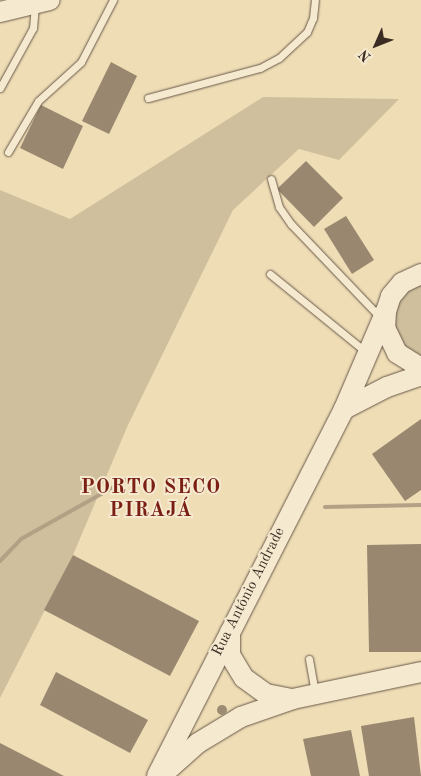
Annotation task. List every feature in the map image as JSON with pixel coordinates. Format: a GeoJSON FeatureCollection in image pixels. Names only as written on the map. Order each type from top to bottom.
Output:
{"type":"FeatureCollection","features":[{"type":"Feature","properties":{"kind":"street"},"geometry":{"type":"LineString","coordinates":[[0,12],[42,2]]}},
{"type":"Feature","properties":{"kind":"street","name":"Rua Antônio Andrade"},"geometry":{"type":"LineString","coordinates":[[158,776],[231,626],[344,409],[391,296],[402,283],[421,274]]}},
{"type":"Feature","properties":{"kind":"street"},"geometry":{"type":"LineString","coordinates":[[384,315],[389,341],[407,362],[421,368]]}},
{"type":"Feature","properties":{"kind":"street"},"geometry":{"type":"LineString","coordinates":[[344,409],[386,387],[421,375]]}},
{"type":"Feature","properties":{"kind":"street"},"geometry":{"type":"LineString","coordinates":[[231,626],[230,655],[244,678],[266,694],[293,700]]}},
{"type":"Feature","properties":{"kind":"street"},"geometry":{"type":"LineString","coordinates":[[158,776],[218,730],[241,717],[293,700],[421,672]]}},
{"type":"Feature","properties":{"kind":"lane"},"geometry":{"type":"LineString","coordinates":[[8,152],[38,101],[81,62],[113,0]]}},
{"type":"Feature","properties":{"kind":"lane"},"geometry":{"type":"LineString","coordinates":[[148,98],[260,68],[279,58],[307,32],[313,18],[315,0]]}},
{"type":"Feature","properties":{"kind":"lane"},"geometry":{"type":"LineString","coordinates":[[0,88],[33,28],[42,2]]}},
{"type":"Feature","properties":{"kind":"lane"},"geometry":{"type":"LineString","coordinates":[[271,179],[279,207],[291,224],[384,315]]}},
{"type":"Feature","properties":{"kind":"lane"},"geometry":{"type":"LineString","coordinates":[[270,274],[368,354]]}},
{"type":"Feature","properties":{"kind":"lane"},"geometry":{"type":"LineString","coordinates":[[309,660],[315,695]]}},
{"type":"Feature","properties":{"kind":"shaded area"},"geometry":{"type":"Polygon","coordinates":[[[263,97],[399,99],[339,160],[299,149],[233,210],[128,425],[73,555],[0,698],[0,190],[70,219],[263,97]]]}},
{"type":"Feature","properties":{"kind":"shaded area"},"geometry":{"type":"Polygon","coordinates":[[[421,282],[421,360],[408,353],[393,329],[397,301],[406,290],[421,282]]]}},
{"type":"Feature","properties":{"kind":"building"},"geometry":{"type":"Polygon","coordinates":[[[111,62],[137,76],[109,134],[82,121],[111,62]]]}},
{"type":"Feature","properties":{"kind":"building"},"geometry":{"type":"Polygon","coordinates":[[[41,105],[83,126],[63,169],[20,148],[41,105]]]}},
{"type":"Feature","properties":{"kind":"building"},"geometry":{"type":"Polygon","coordinates":[[[306,161],[343,198],[314,227],[277,189],[306,161]]]}},
{"type":"Feature","properties":{"kind":"building"},"geometry":{"type":"Polygon","coordinates":[[[346,216],[374,260],[352,274],[324,229],[346,216]]]}},
{"type":"Feature","properties":{"kind":"building"},"geometry":{"type":"Polygon","coordinates":[[[421,419],[421,490],[405,501],[372,454],[421,419]]]}},
{"type":"Feature","properties":{"kind":"building"},"geometry":{"type":"Polygon","coordinates":[[[421,544],[421,652],[369,652],[367,545],[421,544]]]}},
{"type":"Feature","properties":{"kind":"building"},"geometry":{"type":"Polygon","coordinates":[[[73,555],[199,621],[170,676],[44,610],[73,555]]]}},
{"type":"Feature","properties":{"kind":"building"},"geometry":{"type":"Polygon","coordinates":[[[56,672],[148,720],[130,753],[40,705],[56,672]]]}},
{"type":"Feature","properties":{"kind":"building"},"geometry":{"type":"Polygon","coordinates":[[[414,717],[421,776],[369,776],[361,726],[414,717]]]}},
{"type":"Feature","properties":{"kind":"building"},"geometry":{"type":"Polygon","coordinates":[[[351,730],[360,776],[311,776],[303,739],[351,730]]]}},
{"type":"Feature","properties":{"kind":"building"},"geometry":{"type":"Polygon","coordinates":[[[0,743],[64,776],[0,776],[0,743]]]}},
{"type":"Feature","properties":{"kind":"waterway"},"geometry":{"type":"LineString","coordinates":[[0,561],[21,539],[128,479]]}},
{"type":"Feature","properties":{"kind":"waterway"},"geometry":{"type":"LineString","coordinates":[[325,507],[421,505]]}},
{"type":"Feature","properties":{"kind":"district","name":"PORTO SECO PIRAJÁ"},"geometry":{"type":"Point","coordinates":[151,500]}}]}
